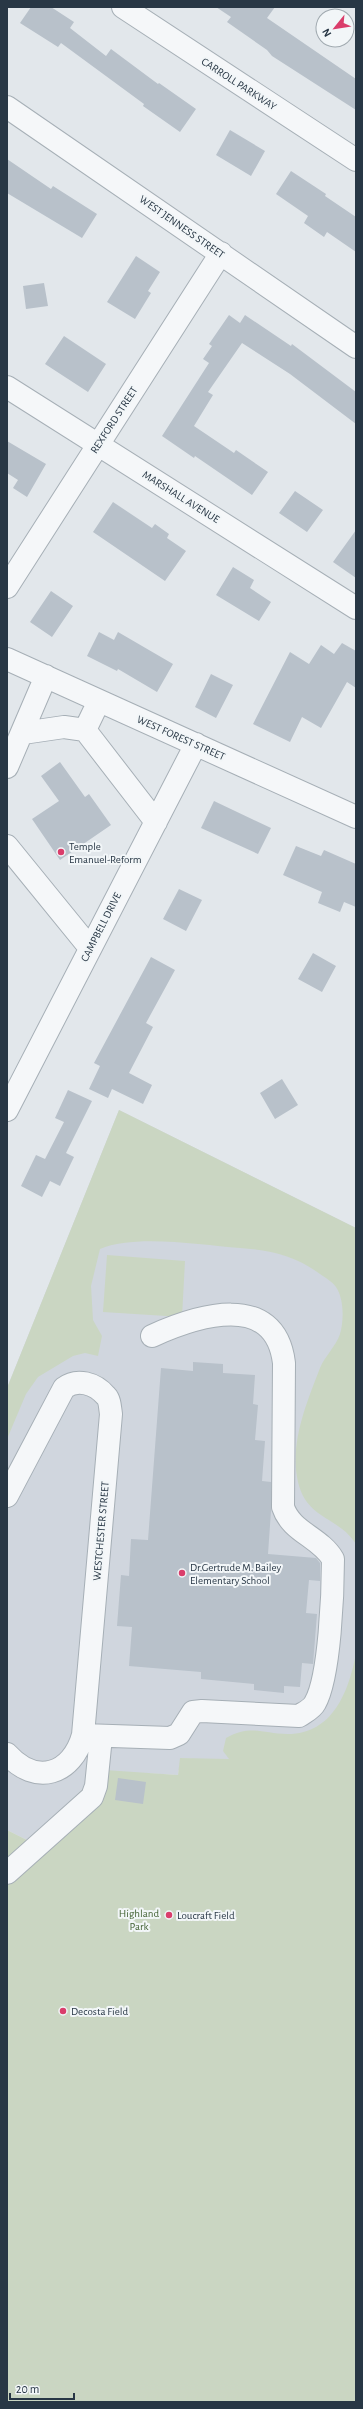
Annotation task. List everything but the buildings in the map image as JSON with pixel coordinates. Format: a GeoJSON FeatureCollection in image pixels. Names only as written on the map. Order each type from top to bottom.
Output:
{"type":"FeatureCollection","features":[{"type":"Feature","properties":{"kind":"street","name":"CARROLL PARKWAY"},"geometry":{"type":"LineString","coordinates":[[123,7],[356,160]]}},
{"type":"Feature","properties":{"kind":"street","name":"WEST JENNESS STREET"},"geometry":{"type":"LineString","coordinates":[[7,107],[356,347]]}},
{"type":"Feature","properties":{"kind":"street","name":"REXFORD STREET"},"geometry":{"type":"LineString","coordinates":[[7,587],[221,253]]}},
{"type":"Feature","properties":{"kind":"street","name":"MARSHALL AVENUE"},"geometry":{"type":"LineString","coordinates":[[7,387],[356,608]]}},
{"type":"Feature","properties":{"kind":"street","name":"WEST FOREST STREET"},"geometry":{"type":"LineString","coordinates":[[7,659],[356,817]]}},
{"type":"Feature","properties":{"kind":"street"},"geometry":{"type":"LineString","coordinates":[[7,767],[23,733],[46,676]]}},
{"type":"Feature","properties":{"kind":"street"},"geometry":{"type":"LineString","coordinates":[[85,730],[99,700]]}},
{"type":"Feature","properties":{"kind":"street"},"geometry":{"type":"LineString","coordinates":[[23,733],[64,727],[85,730],[156,822]]}},
{"type":"Feature","properties":{"kind":"street","name":"CAMPBELL DRIVE"},"geometry":{"type":"LineString","coordinates":[[7,1110],[196,744]]}},
{"type":"Feature","properties":{"kind":"street"},"geometry":{"type":"LineString","coordinates":[[10,854],[90,948]]}},
{"type":"Feature","properties":{"kind":"street"},"geometry":{"type":"LineString","coordinates":[[7,1873],[92,1797],[96,1786],[92,1736],[170,1738],[179,1734],[193,1712],[202,1711],[292,1717],[309,1711],[315,1704],[324,1680],[333,1559],[324,1547],[290,1521],[283,1507],[284,1363],[278,1340],[270,1330],[254,1318],[241,1314],[209,1317],[184,1322],[152,1336]]}},
{"type":"Feature","properties":{"kind":"street","name":"WESTCHESTER STREET"},"geometry":{"type":"LineString","coordinates":[[7,1496],[64,1388],[69,1384],[84,1383],[93,1385],[106,1396],[111,1414],[92,1736],[79,1748],[70,1761],[47,1772],[27,1770],[7,1754]]}},
{"type":"Feature","properties":{"kind":"shaded area","name":"Dr.Gertrude M. Bailey Elementary School"},"geometry":{"type":"Polygon","coordinates":[[[119,1110],[356,1228],[356,1772],[181,1758],[178,1775],[144,1773],[86,1786],[29,1841],[7,1830],[7,1388],[119,1110]]]}},
{"type":"Feature","properties":{"kind":"green space"},"geometry":{"type":"Polygon","coordinates":[[[119,1110],[356,1228],[356,1544],[341,1528],[308,1504],[302,1494],[298,1482],[296,1453],[305,1409],[320,1368],[340,1334],[343,1316],[341,1297],[333,1283],[311,1268],[292,1258],[262,1250],[149,1241],[131,1242],[100,1249],[91,1286],[93,1320],[102,1336],[98,1356],[85,1353],[73,1356],[38,1377],[26,1394],[7,1439],[7,1388],[119,1110]]]}},
{"type":"Feature","properties":{"kind":"green space"},"geometry":{"type":"Polygon","coordinates":[[[107,1255],[185,1261],[182,1317],[103,1312],[107,1255]]]}},
{"type":"Feature","properties":{"kind":"green space","name":"Highland Park"},"geometry":{"type":"Polygon","coordinates":[[[356,1653],[356,2402],[7,2402],[7,1830],[29,1841],[86,1786],[90,1769],[178,1775],[180,1758],[229,1759],[223,1751],[226,1738],[243,1731],[288,1734],[304,1732],[317,1727],[336,1708],[343,1695],[349,1682],[356,1653]]]}},
{"type":"Feature","properties":{"kind":"place","name":"Temple Emanuel-Reform"},"geometry":{"type":"Point","coordinates":[61,852]}},
{"type":"Feature","properties":{"kind":"place","name":"Dr.Gertrude M. Bailey Elementary School"},"geometry":{"type":"Point","coordinates":[182,1573]}},
{"type":"Feature","properties":{"kind":"place","name":"Loucraft Field"},"geometry":{"type":"Point","coordinates":[169,1915]}},
{"type":"Feature","properties":{"kind":"place","name":"Decosta Field"},"geometry":{"type":"Point","coordinates":[63,2011]}}]}
